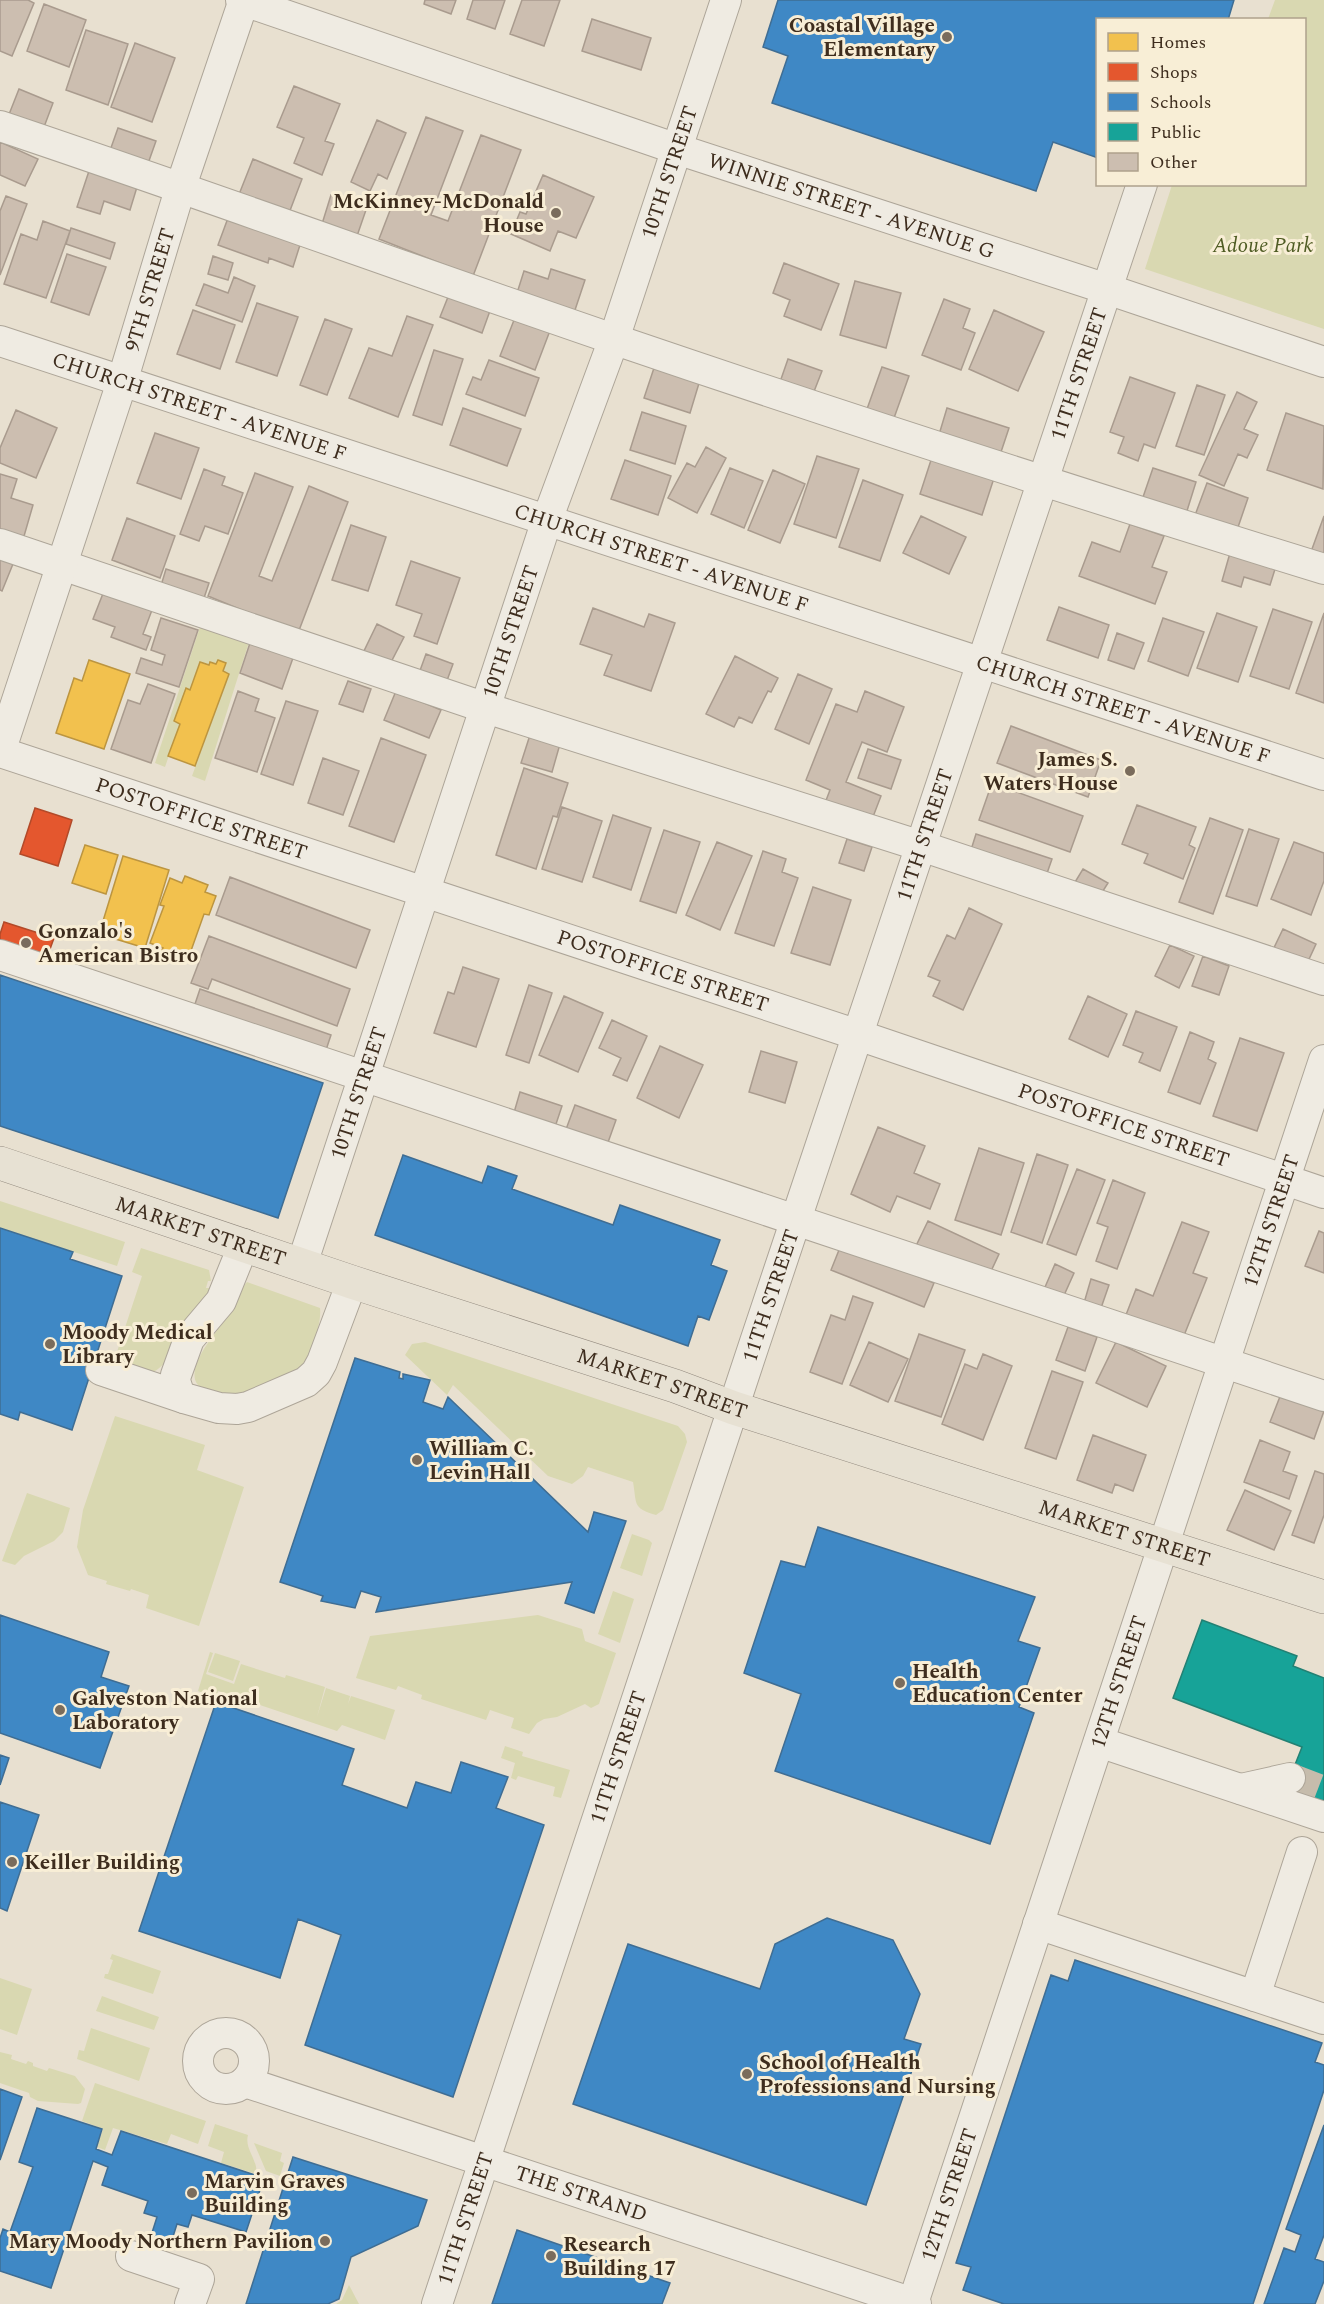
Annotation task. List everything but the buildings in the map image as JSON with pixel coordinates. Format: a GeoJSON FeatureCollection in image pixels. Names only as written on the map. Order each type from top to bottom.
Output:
{"type":"FeatureCollection","features":[{"type":"Feature","properties":{"kind":"main road","name":"MARKET STREET"},"geometry":{"type":"LineString","coordinates":[[0,1163],[352,1282],[675,1386],[734,1408],[1324,1597]]}},
{"type":"Feature","properties":{"kind":"street","name":"WINNIE STREET - AVENUE G"},"geometry":{"type":"LineString","coordinates":[[243,0],[677,149],[1107,289],[1324,363]]}},
{"type":"Feature","properties":{"kind":"street","name":"9TH STREET"},"geometry":{"type":"LineString","coordinates":[[0,752],[122,382],[181,186],[243,0]]}},
{"type":"Feature","properties":{"kind":"street","name":"10TH STREET"},"geometry":{"type":"LineString","coordinates":[[302,1264],[547,520],[614,339],[726,0]]}},
{"type":"Feature","properties":{"kind":"street"},"geometry":{"type":"LineString","coordinates":[[0,126],[181,186],[614,339],[1043,482],[1324,569]]}},
{"type":"Feature","properties":{"kind":"street","name":"11TH STREET"},"geometry":{"type":"LineString","coordinates":[[437,2304],[1141,186]]}},
{"type":"Feature","properties":{"kind":"street","name":"CHURCH STREET - AVENUE F"},"geometry":{"type":"LineString","coordinates":[[0,341],[1324,775]]}},
{"type":"Feature","properties":{"kind":"street"},"geometry":{"type":"LineString","coordinates":[[0,544],[486,708],[921,846],[1324,980]]}},
{"type":"Feature","properties":{"kind":"street","name":"POSTOFFICE STREET"},"geometry":{"type":"LineString","coordinates":[[0,752],[858,1035],[1324,1193]]}},
{"type":"Feature","properties":{"kind":"street"},"geometry":{"type":"LineString","coordinates":[[0,955],[1324,1396]]}},
{"type":"Feature","properties":{"kind":"street","name":"12TH STREET"},"geometry":{"type":"LineString","coordinates":[[914,2303],[1324,1060]]}},
{"type":"Feature","properties":{"kind":"street"},"geometry":{"type":"LineString","coordinates":[[184,1398],[179,1393],[175,1381],[178,1367],[189,1340],[221,1300],[244,1244]]}},
{"type":"Feature","properties":{"kind":"street"},"geometry":{"type":"LineString","coordinates":[[101,1370],[213,1407],[237,1409],[272,1398],[306,1382],[316,1373],[352,1282]]}},
{"type":"Feature","properties":{"kind":"street"},"geometry":{"type":"LineString","coordinates":[[1099,1742],[1324,1816]]}},
{"type":"Feature","properties":{"kind":"street"},"geometry":{"type":"LineString","coordinates":[[1240,1789],[1290,1778]]}},
{"type":"Feature","properties":{"kind":"street"},"geometry":{"type":"LineString","coordinates":[[1256,1996],[1302,1852]]}},
{"type":"Feature","properties":{"kind":"street"},"geometry":{"type":"LineString","coordinates":[[1038,1924],[1324,2019]]}},
{"type":"Feature","properties":{"kind":"street","name":"THE STRAND"},"geometry":{"type":"LineString","coordinates":[[245,2082],[484,2159],[914,2303]]}},
{"type":"Feature","properties":{"kind":"street"},"geometry":{"type":"LineString","coordinates":[[131,2256],[198,2279],[190,2304]]}},
{"type":"Feature","properties":{"kind":"green space","name":"Adoue Park"},"geometry":{"type":"Polygon","coordinates":[[[1275,0],[1324,0],[1324,329],[1145,269],[1172,186],[1306,186],[1306,18],[1268,18],[1275,0]]]}},
{"type":"Feature","properties":{"kind":"green space"},"geometry":{"type":"Polygon","coordinates":[[[200,627],[249,642],[205,781],[192,776],[229,674],[223,671],[226,663],[219,660],[216,664],[210,662],[190,690],[187,688],[180,724],[165,767],[155,763],[200,627]]]}},
{"type":"Feature","properties":{"kind":"green space"},"geometry":{"type":"Polygon","coordinates":[[[0,1201],[125,1242],[117,1266],[0,1228],[0,1201]]]}},
{"type":"Feature","properties":{"kind":"green space"},"geometry":{"type":"Polygon","coordinates":[[[141,1248],[209,1270],[211,1281],[208,1281],[206,1288],[210,1288],[206,1299],[175,1350],[161,1367],[151,1372],[114,1361],[142,1276],[132,1272],[141,1248]]]}},
{"type":"Feature","properties":{"kind":"green space"},"geometry":{"type":"Polygon","coordinates":[[[247,1282],[320,1308],[320,1314],[312,1349],[300,1368],[257,1391],[235,1398],[211,1392],[199,1386],[195,1378],[196,1367],[208,1343],[233,1310],[247,1282]]]}},
{"type":"Feature","properties":{"kind":"green space"},"geometry":{"type":"Polygon","coordinates":[[[425,1342],[678,1426],[685,1434],[687,1442],[663,1510],[656,1515],[643,1510],[637,1504],[633,1482],[588,1467],[583,1476],[572,1484],[548,1476],[453,1385],[447,1395],[405,1355],[412,1344],[425,1342]]]}},
{"type":"Feature","properties":{"kind":"green space"},"geometry":{"type":"Polygon","coordinates":[[[115,1416],[205,1445],[197,1470],[244,1487],[199,1626],[146,1608],[149,1595],[106,1584],[107,1581],[88,1575],[77,1547],[83,1510],[115,1416]]]}},
{"type":"Feature","properties":{"kind":"green space"},"geometry":{"type":"Polygon","coordinates":[[[27,1493],[70,1508],[63,1532],[54,1541],[24,1556],[15,1565],[2,1561],[27,1493]]]}},
{"type":"Feature","properties":{"kind":"green space"},"geometry":{"type":"Polygon","coordinates":[[[632,1534],[652,1543],[642,1576],[620,1568],[632,1534]]]}},
{"type":"Feature","properties":{"kind":"green space"},"geometry":{"type":"Polygon","coordinates":[[[613,1591],[634,1599],[620,1643],[598,1634],[613,1591]]]}},
{"type":"Feature","properties":{"kind":"green space"},"geometry":{"type":"Polygon","coordinates":[[[538,1615],[582,1629],[585,1641],[616,1653],[599,1704],[591,1708],[585,1704],[557,1717],[544,1719],[537,1723],[529,1734],[511,1728],[514,1718],[490,1710],[486,1720],[421,1699],[422,1695],[398,1686],[396,1690],[356,1678],[370,1636],[538,1615]]]}},
{"type":"Feature","properties":{"kind":"green space"},"geometry":{"type":"Polygon","coordinates":[[[210,1652],[213,1653],[206,1674],[234,1684],[241,1664],[285,1678],[286,1675],[325,1687],[317,1717],[326,1688],[350,1696],[348,1704],[351,1696],[395,1710],[385,1740],[342,1725],[337,1731],[218,1691],[216,1698],[198,1691],[210,1652]]]}},
{"type":"Feature","properties":{"kind":"green space"},"geometry":{"type":"Polygon","coordinates":[[[215,1653],[240,1661],[233,1681],[208,1672],[215,1653]]]}},
{"type":"Feature","properties":{"kind":"green space"},"geometry":{"type":"Polygon","coordinates":[[[505,1746],[523,1752],[522,1756],[570,1770],[561,1798],[553,1796],[555,1787],[518,1776],[516,1780],[511,1778],[515,1763],[501,1758],[505,1746]]]}},
{"type":"Feature","properties":{"kind":"green space"},"geometry":{"type":"Polygon","coordinates":[[[112,1954],[161,1971],[153,1994],[104,1978],[113,1960],[110,1959],[112,1954]]]}},
{"type":"Feature","properties":{"kind":"green space"},"geometry":{"type":"Polygon","coordinates":[[[0,1978],[32,1989],[17,2035],[0,2029],[0,1978]]]}},
{"type":"Feature","properties":{"kind":"green space"},"geometry":{"type":"Polygon","coordinates":[[[102,1996],[159,2017],[154,2030],[96,2011],[102,1996]]]}},
{"type":"Feature","properties":{"kind":"green space"},"geometry":{"type":"Polygon","coordinates":[[[91,2028],[150,2048],[139,2081],[77,2059],[79,2050],[84,2051],[91,2028]]]}},
{"type":"Feature","properties":{"kind":"green space"},"geometry":{"type":"Polygon","coordinates":[[[0,2052],[12,2055],[11,2059],[26,2064],[28,2061],[33,2063],[33,2066],[47,2071],[49,2068],[75,2076],[85,2089],[81,2103],[38,2101],[30,2097],[29,2093],[0,2083],[0,2052]]]}},
{"type":"Feature","properties":{"kind":"green space"},"geometry":{"type":"Polygon","coordinates":[[[95,2083],[206,2121],[198,2144],[171,2134],[167,2144],[113,2128],[105,2150],[97,2147],[103,2129],[82,2121],[95,2083]]]}},
{"type":"Feature","properties":{"kind":"green space"},"geometry":{"type":"Polygon","coordinates":[[[215,2124],[248,2135],[248,2145],[256,2174],[221,2163],[224,2152],[208,2146],[215,2124]]]}},
{"type":"Feature","properties":{"kind":"green space"},"geometry":{"type":"Polygon","coordinates":[[[254,2143],[282,2153],[280,2161],[284,2163],[280,2176],[266,2171],[254,2143]]]}},
{"type":"Feature","properties":{"kind":"green space"},"geometry":{"type":"Polygon","coordinates":[[[349,2285],[359,2304],[336,2304],[342,2300],[349,2285]]]}},
{"type":"Feature","properties":{"kind":"tunnel"},"geometry":{"type":"LineString","coordinates":[[1290,1778],[1324,1791]]}},
{"type":"Feature","properties":{"kind":"place","name":"Coastal Village Elementary"},"geometry":{"type":"Point","coordinates":[947,37]}},
{"type":"Feature","properties":{"kind":"place","name":"McKinney-McDonald House"},"geometry":{"type":"Point","coordinates":[556,213]}},
{"type":"Feature","properties":{"kind":"place","name":"James S. Waters House"},"geometry":{"type":"Point","coordinates":[1130,771]}},
{"type":"Feature","properties":{"kind":"place","name":"Gonzalo's American Bistro"},"geometry":{"type":"Point","coordinates":[26,943]}},
{"type":"Feature","properties":{"kind":"place","name":"Moody Medical Library"},"geometry":{"type":"Point","coordinates":[50,1344]}},
{"type":"Feature","properties":{"kind":"place","name":"William C. Levin Hall"},"geometry":{"type":"Point","coordinates":[417,1460]}},
{"type":"Feature","properties":{"kind":"place","name":"Health Education Center"},"geometry":{"type":"Point","coordinates":[900,1683]}},
{"type":"Feature","properties":{"kind":"place","name":"Galveston National Laboratory"},"geometry":{"type":"Point","coordinates":[60,1710]}},
{"type":"Feature","properties":{"kind":"place","name":"Keiller Building"},"geometry":{"type":"Point","coordinates":[12,1862]}},
{"type":"Feature","properties":{"kind":"place","name":"School of Health Professions and Nursing"},"geometry":{"type":"Point","coordinates":[747,2074]}},
{"type":"Feature","properties":{"kind":"place","name":"Marvin Graves Building"},"geometry":{"type":"Point","coordinates":[192,2193]}},
{"type":"Feature","properties":{"kind":"place","name":"Mary Moody Northern Pavilion"},"geometry":{"type":"Point","coordinates":[325,2241]}},
{"type":"Feature","properties":{"kind":"place","name":"Research Building 17"},"geometry":{"type":"Point","coordinates":[551,2256]}}]}
